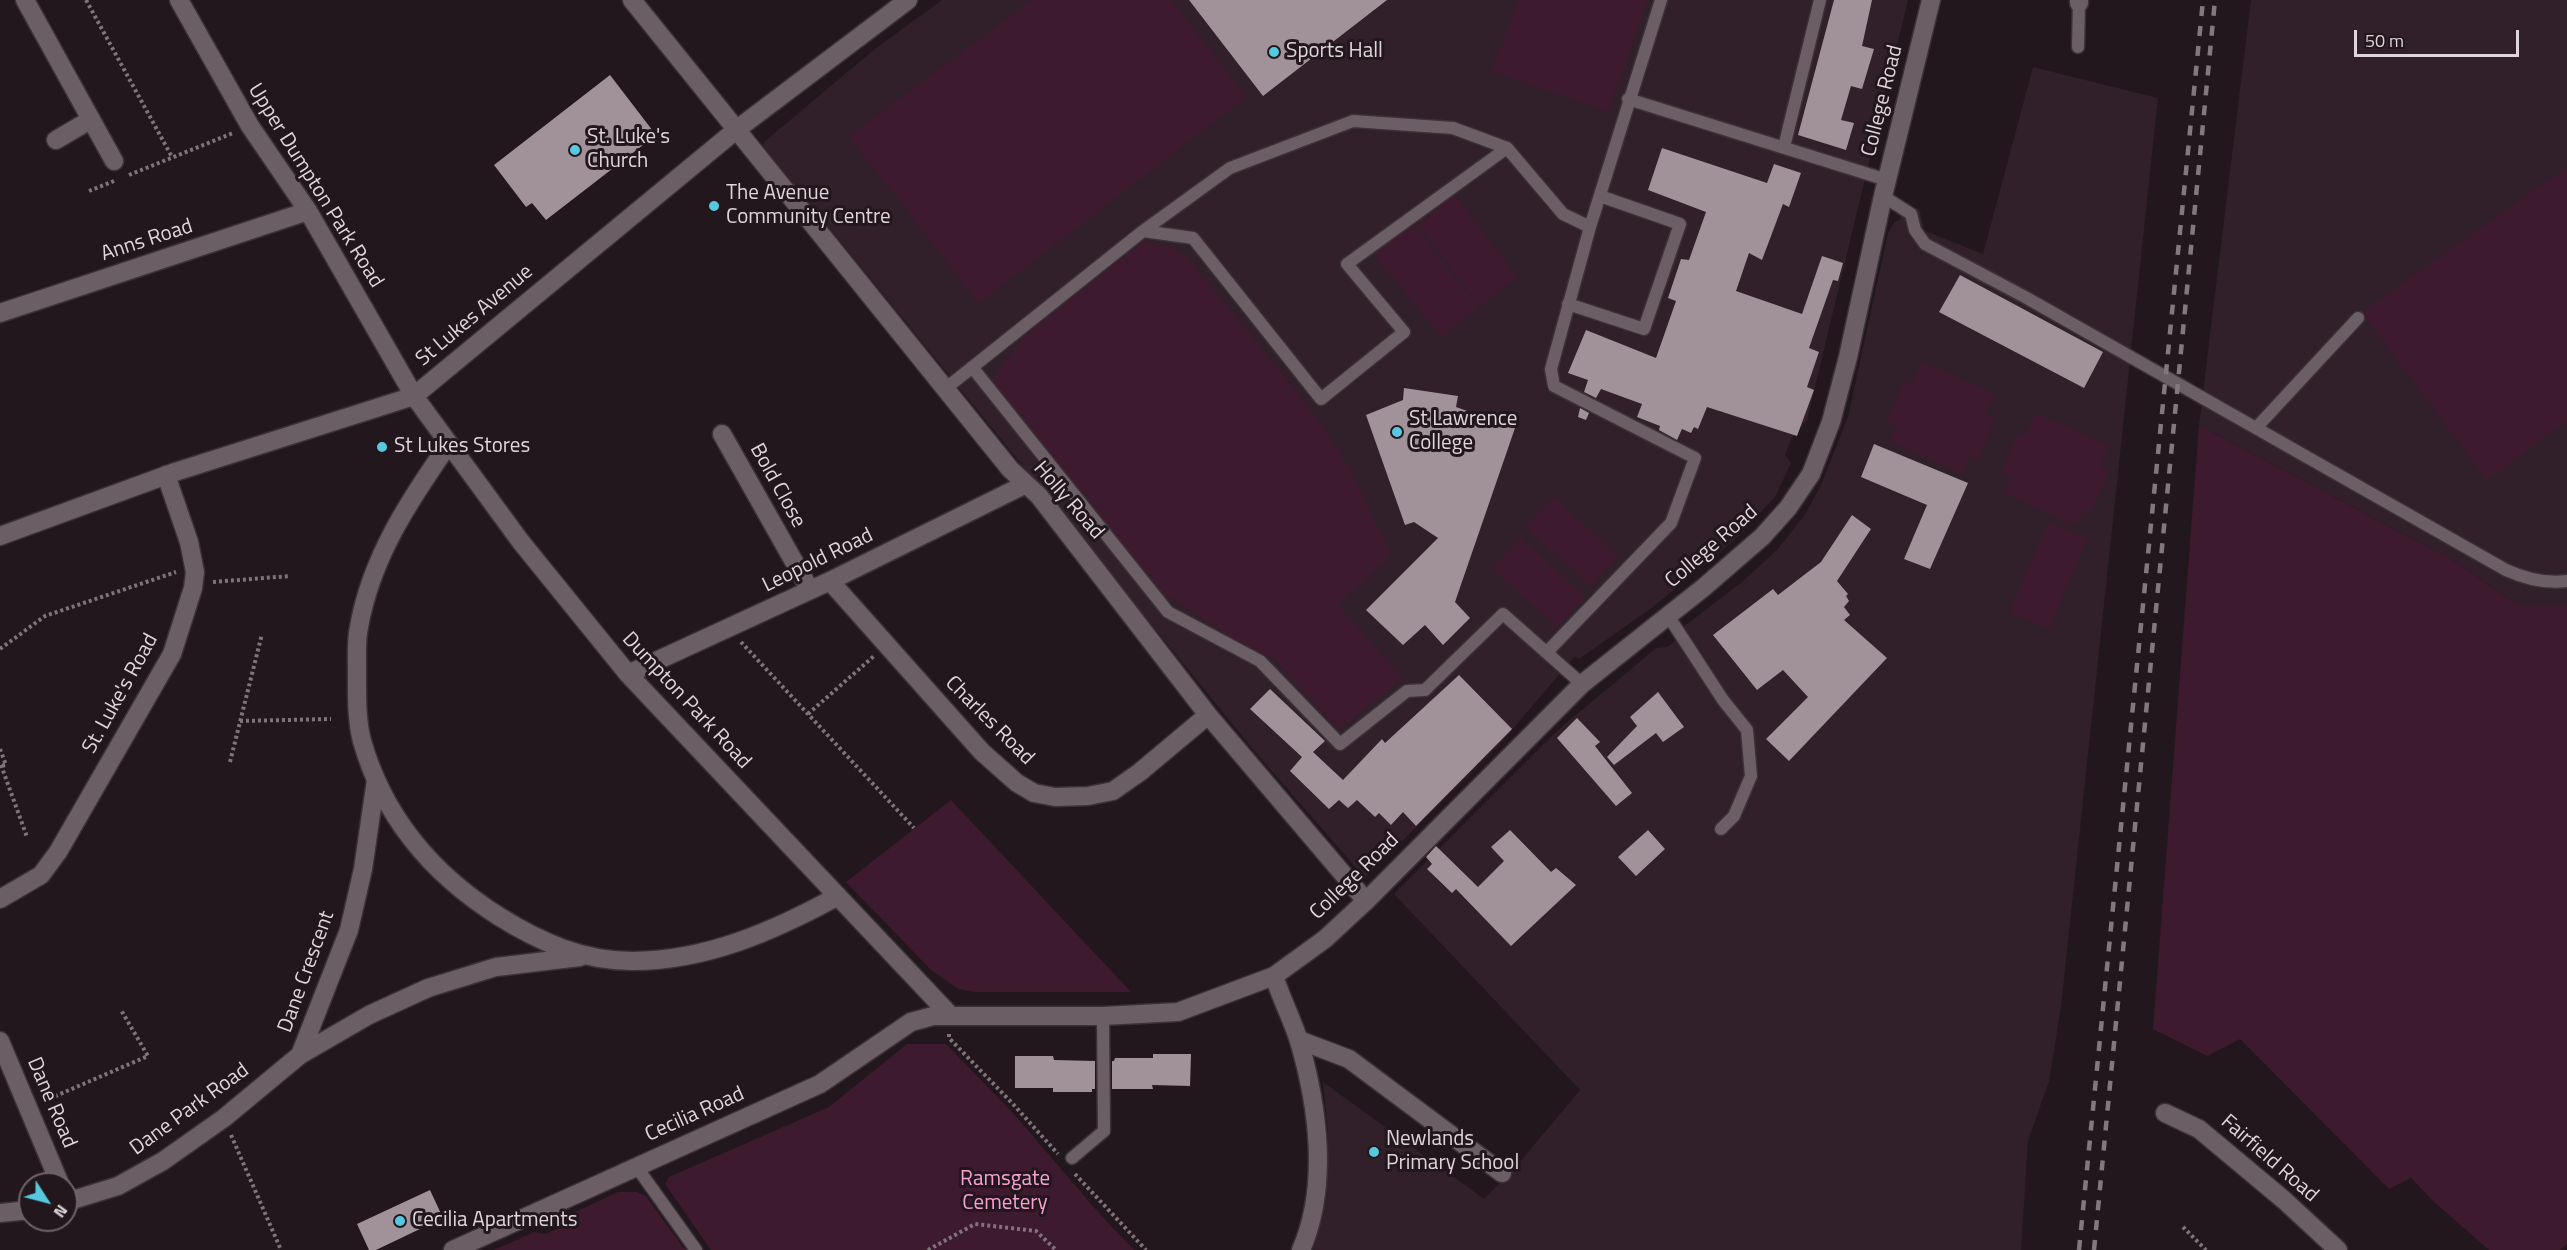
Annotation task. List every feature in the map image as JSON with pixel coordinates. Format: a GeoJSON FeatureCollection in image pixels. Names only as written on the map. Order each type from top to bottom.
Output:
{"type":"FeatureCollection","features":[{"type":"Feature","properties":{"kind":"street"},"geometry":{"type":"LineString","coordinates":[[25,0],[114,161]]}},
{"type":"Feature","properties":{"kind":"street","name":"Upper Dumpton Park Road"},"geometry":{"type":"LineString","coordinates":[[179,0],[250,126],[308,211],[414,396]]}},
{"type":"Feature","properties":{"kind":"street","name":"Holly Road"},"geometry":{"type":"LineString","coordinates":[[632,0],[1010,469],[1039,496],[1208,715],[1366,901]]}},
{"type":"Feature","properties":{"kind":"street","name":"St Lukes Avenue"},"geometry":{"type":"LineString","coordinates":[[0,536],[166,475],[414,396],[736,130],[908,0]]}},
{"type":"Feature","properties":{"kind":"street","name":"College Road"},"geometry":{"type":"LineString","coordinates":[[950,1015],[1103,1016],[1178,1012],[1274,976],[1325,939],[1366,901],[1582,684],[1667,614],[1703,588],[1762,537],[1788,508],[1811,474],[1831,422],[1885,188],[1932,0]]}},
{"type":"Feature","properties":{"kind":"street"},"geometry":{"type":"LineString","coordinates":[[56,140],[90,120]]}},
{"type":"Feature","properties":{"kind":"street","name":"Anns Road"},"geometry":{"type":"LineString","coordinates":[[0,313],[308,211]]}},
{"type":"Feature","properties":{"kind":"street","name":"Dumpton Park Road"},"geometry":{"type":"LineString","coordinates":[[414,396],[521,542],[628,674],[950,1015]]}},
{"type":"Feature","properties":{"kind":"street","name":"Bold Close"},"geometry":{"type":"LineString","coordinates":[[722,434],[810,590]]}},
{"type":"Feature","properties":{"kind":"street","name":"Dane Crescent"},"geometry":{"type":"LineString","coordinates":[[448,444],[422,482],[381,551],[367,592],[358,630],[357,694],[362,740],[376,780],[409,838],[439,871],[476,902],[533,938],[585,956],[631,961],[675,958],[723,949],[800,917],[838,896]]}},
{"type":"Feature","properties":{"kind":"street"},"geometry":{"type":"LineString","coordinates":[[166,475],[189,542],[194,574]]}},
{"type":"Feature","properties":{"kind":"street","name":"Leopold Road"},"geometry":{"type":"LineString","coordinates":[[628,674],[830,581],[1026,484]]}},
{"type":"Feature","properties":{"kind":"street","name":"St. Luke's Road"},"geometry":{"type":"LineString","coordinates":[[0,899],[41,875],[58,852],[172,654],[194,574]]}},
{"type":"Feature","properties":{"kind":"street","name":"Charles Road"},"geometry":{"type":"LineString","coordinates":[[830,581],[988,758],[1017,783],[1034,793],[1055,797],[1088,796],[1113,791],[1140,772],[1208,715]]}},
{"type":"Feature","properties":{"kind":"street","name":"Dane Crescent"},"geometry":{"type":"LineString","coordinates":[[300,1055],[349,930],[363,869],[376,780]]}},
{"type":"Feature","properties":{"kind":"street","name":"Dane Crescent"},"geometry":{"type":"LineString","coordinates":[[300,1055],[369,1015],[428,988],[496,967],[585,956]]}},
{"type":"Feature","properties":{"kind":"street"},"geometry":{"type":"LineString","coordinates":[[1274,976],[1299,1040],[1312,1101],[1318,1166],[1313,1208],[1300,1250]]}},
{"type":"Feature","properties":{"kind":"street","name":"Cecilia Road"},"geometry":{"type":"LineString","coordinates":[[453,1250],[820,1084],[911,1022],[933,1016],[950,1015]]}},
{"type":"Feature","properties":{"kind":"street"},"geometry":{"type":"LineString","coordinates":[[1299,1040],[1349,1059],[1502,1173]]}},
{"type":"Feature","properties":{"kind":"street","name":"Dane Road"},"geometry":{"type":"LineString","coordinates":[[0,1041],[55,1172]]}},
{"type":"Feature","properties":{"kind":"street","name":"Dane Park Road"},"geometry":{"type":"LineString","coordinates":[[78,1197],[118,1186],[163,1161],[224,1118],[300,1055]]}},
{"type":"Feature","properties":{"kind":"street","name":"Fairfield Road"},"geometry":{"type":"LineString","coordinates":[[2165,1113],[2199,1129],[2284,1200],[2338,1250]]}},
{"type":"Feature","properties":{"kind":"street"},"geometry":{"type":"LineString","coordinates":[[0,1213],[18,1211]]}},
{"type":"Feature","properties":{"kind":"lane"},"geometry":{"type":"LineString","coordinates":[[1548,652],[1671,522],[1695,458],[1554,386],[1551,369],[1628,99],[1661,0]]}},
{"type":"Feature","properties":{"kind":"lane"},"geometry":{"type":"LineString","coordinates":[[1784,147],[1820,0]]}},
{"type":"Feature","properties":{"kind":"lane"},"geometry":{"type":"LineString","coordinates":[[2078,46],[2079,2]]}},
{"type":"Feature","properties":{"kind":"lane"},"geometry":{"type":"LineString","coordinates":[[1628,99],[1784,147],[1885,188],[1911,214],[1915,230],[1925,244],[2025,297],[2506,570],[2526,579],[2552,583],[2567,581]]}},
{"type":"Feature","properties":{"kind":"lane"},"geometry":{"type":"LineString","coordinates":[[945,388],[1143,231],[1230,168],[1353,121],[1453,128],[1508,148],[1563,214],[1590,227]]}},
{"type":"Feature","properties":{"kind":"lane"},"geometry":{"type":"LineString","coordinates":[[1143,231],[1193,238],[1321,399],[1404,332],[1347,264],[1508,148]]}},
{"type":"Feature","properties":{"kind":"lane"},"geometry":{"type":"LineString","coordinates":[[1568,304],[1644,329],[1680,224],[1600,196]]}},
{"type":"Feature","properties":{"kind":"lane"},"geometry":{"type":"LineString","coordinates":[[2256,428],[2358,318]]}},
{"type":"Feature","properties":{"kind":"lane"},"geometry":{"type":"LineString","coordinates":[[972,367],[1168,612],[1260,661],[1340,744],[1407,691],[1425,690],[1503,614],[1582,684]]}},
{"type":"Feature","properties":{"kind":"lane"},"geometry":{"type":"LineString","coordinates":[[1667,614],[1723,700],[1747,730],[1751,776],[1734,816],[1721,829]]}},
{"type":"Feature","properties":{"kind":"lane"},"geometry":{"type":"LineString","coordinates":[[1069,1161],[1104,1131],[1103,1016]]}},
{"type":"Feature","properties":{"kind":"lane"},"geometry":{"type":"LineString","coordinates":[[636,1166],[696,1250]]}},
{"type":"Feature","properties":{"kind":"path"},"geometry":{"type":"LineString","coordinates":[[86,0],[172,158]]}},
{"type":"Feature","properties":{"kind":"path"},"geometry":{"type":"LineString","coordinates":[[89,191],[250,126]]}},
{"type":"Feature","properties":{"kind":"path"},"geometry":{"type":"LineString","coordinates":[[0,650],[45,616],[194,574],[290,576]]}},
{"type":"Feature","properties":{"kind":"path"},"geometry":{"type":"LineString","coordinates":[[728,628],[914,828]]}},
{"type":"Feature","properties":{"kind":"path"},"geometry":{"type":"LineString","coordinates":[[230,762],[262,634]]}},
{"type":"Feature","properties":{"kind":"path"},"geometry":{"type":"LineString","coordinates":[[808,714],[885,645]]}},
{"type":"Feature","properties":{"kind":"path"},"geometry":{"type":"LineString","coordinates":[[240,721],[331,719]]}},
{"type":"Feature","properties":{"kind":"path"},"geometry":{"type":"LineString","coordinates":[[0,749],[6,765],[1,766],[27,837]]}},
{"type":"Feature","properties":{"kind":"path"},"geometry":{"type":"LineString","coordinates":[[30,1108],[148,1056],[121,1010]]}},
{"type":"Feature","properties":{"kind":"path"},"geometry":{"type":"LineString","coordinates":[[950,1015],[948,1038],[1069,1161]]}},
{"type":"Feature","properties":{"kind":"path"},"geometry":{"type":"LineString","coordinates":[[224,1118],[280,1250]]}},
{"type":"Feature","properties":{"kind":"path"},"geometry":{"type":"LineString","coordinates":[[1073,1172],[1146,1250]]}},
{"type":"Feature","properties":{"kind":"path"},"geometry":{"type":"LineString","coordinates":[[928,1250],[975,1224],[1036,1231],[1056,1250]]}},
{"type":"Feature","properties":{"kind":"path"},"geometry":{"type":"LineString","coordinates":[[2183,1227],[2206,1250]]}},
{"type":"Feature","properties":{"kind":"shaded area","name":"St Lawrence College"},"geometry":{"type":"Polygon","coordinates":[[[942,0],[1908,0],[1807,420],[1791,439],[1785,455],[1791,463],[1775,497],[1733,541],[1653,607],[1579,659],[1575,656],[1499,745],[1365,878],[1256,753],[763,146],[764,142],[875,49],[942,0]]]}},
{"type":"Feature","properties":{"kind":"shaded area"},"geometry":{"type":"Polygon","coordinates":[[[2251,0],[2567,0],[2567,605],[2517,605],[2456,562],[2199,425],[2251,0]]]}},
{"type":"Feature","properties":{"kind":"shaded area"},"geometry":{"type":"Polygon","coordinates":[[[2033,67],[2158,98],[2061,1007],[2049,1081],[2028,1141],[2021,1250],[1313,1250],[1326,1197],[1328,1133],[1323,1082],[1484,1199],[1513,1170],[1580,1090],[1394,894],[1558,730],[1656,648],[1667,647],[1678,639],[1682,628],[1743,581],[1777,550],[1804,516],[1820,487],[1848,417],[1888,233],[1894,223],[1900,219],[1906,205],[1919,209],[1925,231],[1983,254],[2033,67]]]}},
{"type":"Feature","properties":{"kind":"green space"},"geometry":{"type":"Polygon","coordinates":[[[1032,0],[1171,0],[1246,97],[979,303],[849,136],[1032,0]]]}},
{"type":"Feature","properties":{"kind":"green space"},"geometry":{"type":"Polygon","coordinates":[[[1518,0],[1648,0],[1607,112],[1492,71],[1518,0]]]}},
{"type":"Feature","properties":{"kind":"green space"},"geometry":{"type":"Polygon","coordinates":[[[2567,167],[2567,421],[2487,480],[2362,312],[2567,167]]]}},
{"type":"Feature","properties":{"kind":"green space"},"geometry":{"type":"Polygon","coordinates":[[[1454,195],[1517,277],[1480,306],[1418,224],[1454,195]]]}},
{"type":"Feature","properties":{"kind":"green space"},"geometry":{"type":"Polygon","coordinates":[[[1412,222],[1478,307],[1442,337],[1372,253],[1412,222]]]}},
{"type":"Feature","properties":{"kind":"green space"},"geometry":{"type":"Polygon","coordinates":[[[1143,242],[1167,245],[1186,256],[1317,418],[1352,472],[1391,554],[1338,605],[1402,678],[1339,729],[1275,659],[1247,648],[1162,592],[1001,395],[996,385],[996,374],[1032,328],[1143,242]]]}},
{"type":"Feature","properties":{"kind":"green space"},"geometry":{"type":"Polygon","coordinates":[[[1922,361],[1995,394],[1986,414],[1995,418],[1978,459],[1970,456],[1963,474],[1890,442],[1897,426],[1887,422],[1904,381],[1912,384],[1922,361]]]}},
{"type":"Feature","properties":{"kind":"green space"},"geometry":{"type":"Polygon","coordinates":[[[2036,413],[2109,445],[2100,466],[2109,470],[2092,511],[2085,508],[2076,526],[2004,493],[2011,478],[2001,474],[2018,433],[2026,436],[2036,413]]]}},
{"type":"Feature","properties":{"kind":"green space"},"geometry":{"type":"Polygon","coordinates":[[[2199,425],[2456,562],[2517,605],[2567,605],[2567,1244],[2560,1250],[2489,1250],[2433,1201],[2411,1178],[2389,1189],[2240,1039],[2207,1056],[2153,1029],[2199,425]]]}},
{"type":"Feature","properties":{"kind":"green space"},"geometry":{"type":"Polygon","coordinates":[[[1553,497],[1618,556],[1590,586],[1525,527],[1553,497]]]}},
{"type":"Feature","properties":{"kind":"green space"},"geometry":{"type":"Polygon","coordinates":[[[2048,521],[2087,538],[2049,629],[2010,612],[2048,521]]]}},
{"type":"Feature","properties":{"kind":"green space"},"geometry":{"type":"Polygon","coordinates":[[[1520,537],[1585,597],[1557,627],[1492,568],[1520,537]]]}},
{"type":"Feature","properties":{"kind":"green space"},"geometry":{"type":"Polygon","coordinates":[[[951,800],[1131,992],[975,992],[958,989],[930,969],[846,882],[951,800]]]}},
{"type":"Feature","properties":{"kind":"green space","name":"Ramsgate Cemetery"},"geometry":{"type":"Polygon","coordinates":[[[907,1044],[946,1044],[1014,1114],[1098,1212],[1134,1250],[711,1250],[665,1184],[669,1177],[829,1107],[907,1044]]]}},
{"type":"Feature","properties":{"kind":"green space"},"geometry":{"type":"Polygon","coordinates":[[[618,1192],[637,1192],[646,1196],[685,1250],[494,1250],[534,1232],[545,1234],[562,1227],[569,1215],[618,1192]]]}},
{"type":"Feature","properties":{"kind":"building","name":"Sports Hall"},"geometry":{"type":"Polygon","coordinates":[[[1189,0],[1387,0],[1263,96],[1189,0]]]}},
{"type":"Feature","properties":{"kind":"building"},"geometry":{"type":"Polygon","coordinates":[[[1834,0],[1872,0],[1862,46],[1874,49],[1862,89],[1851,86],[1841,120],[1854,123],[1846,150],[1798,135],[1834,0]]]}},
{"type":"Feature","properties":{"kind":"building","name":"St. Luke's Church"},"geometry":{"type":"Polygon","coordinates":[[[610,75],[656,135],[546,220],[532,203],[526,207],[494,165],[610,75]]]}},
{"type":"Feature","properties":{"kind":"building"},"geometry":{"type":"Polygon","coordinates":[[[1662,148],[1767,183],[1774,164],[1801,173],[1789,207],[1783,204],[1762,260],[1749,253],[1736,291],[1802,314],[1822,256],[1843,263],[1838,281],[1833,280],[1809,348],[1819,352],[1807,387],[1814,390],[1797,436],[1707,407],[1698,429],[1694,427],[1691,433],[1682,429],[1677,440],[1659,430],[1660,426],[1637,417],[1642,404],[1601,389],[1596,398],[1584,392],[1588,380],[1568,373],[1586,330],[1656,358],[1676,301],[1668,298],[1681,259],[1689,260],[1706,212],[1648,190],[1662,148]]]}},
{"type":"Feature","properties":{"kind":"building"},"geometry":{"type":"Polygon","coordinates":[[[1960,275],[2103,352],[2084,388],[1939,312],[1960,275]]]}},
{"type":"Feature","properties":{"kind":"building"},"geometry":{"type":"Polygon","coordinates":[[[1404,388],[1458,396],[1456,407],[1515,428],[1455,602],[1470,618],[1443,645],[1425,625],[1403,645],[1366,610],[1438,538],[1414,522],[1405,525],[1366,415],[1403,400],[1404,388]]]}},
{"type":"Feature","properties":{"kind":"building"},"geometry":{"type":"Polygon","coordinates":[[[1580,408],[1589,413],[1586,420],[1578,417],[1580,408]]]}},
{"type":"Feature","properties":{"kind":"building"},"geometry":{"type":"Polygon","coordinates":[[[1874,444],[1968,483],[1930,569],[1904,559],[1927,505],[1861,477],[1874,444]]]}},
{"type":"Feature","properties":{"kind":"building"},"geometry":{"type":"Polygon","coordinates":[[[1852,515],[1871,529],[1837,581],[1848,594],[1846,596],[1849,601],[1844,607],[1850,615],[1844,620],[1887,658],[1789,761],[1766,739],[1808,697],[1783,670],[1757,690],[1713,635],[1773,589],[1778,595],[1821,562],[1852,515]]]}},
{"type":"Feature","properties":{"kind":"building"},"geometry":{"type":"Polygon","coordinates":[[[1459,675],[1512,729],[1416,826],[1403,812],[1391,825],[1379,813],[1375,817],[1357,800],[1348,808],[1339,800],[1329,809],[1290,771],[1302,757],[1250,709],[1270,689],[1325,741],[1313,752],[1343,780],[1382,739],[1385,743],[1459,675]]]}},
{"type":"Feature","properties":{"kind":"building"},"geometry":{"type":"Polygon","coordinates":[[[1658,692],[1684,727],[1663,742],[1656,733],[1614,765],[1607,757],[1637,726],[1630,717],[1658,692]]]}},
{"type":"Feature","properties":{"kind":"building"},"geometry":{"type":"Polygon","coordinates":[[[1577,718],[1600,742],[1595,746],[1632,793],[1616,806],[1557,738],[1577,718]]]}},
{"type":"Feature","properties":{"kind":"building"},"geometry":{"type":"Polygon","coordinates":[[[1510,830],[1551,872],[1556,868],[1576,885],[1511,946],[1456,889],[1452,893],[1427,869],[1432,864],[1426,857],[1436,846],[1478,887],[1504,861],[1491,847],[1510,830]]]}},
{"type":"Feature","properties":{"kind":"building"},"geometry":{"type":"Polygon","coordinates":[[[1648,830],[1665,849],[1636,876],[1618,857],[1648,830]]]}},
{"type":"Feature","properties":{"kind":"building"},"geometry":{"type":"Polygon","coordinates":[[[1153,1054],[1191,1054],[1190,1086],[1152,1085],[1153,1089],[1112,1089],[1112,1061],[1115,1058],[1153,1058],[1153,1054]]]}},
{"type":"Feature","properties":{"kind":"building"},"geometry":{"type":"Polygon","coordinates":[[[1015,1056],[1053,1056],[1054,1060],[1095,1061],[1095,1089],[1092,1089],[1092,1092],[1053,1092],[1053,1088],[1015,1088],[1015,1056]]]}},
{"type":"Feature","properties":{"kind":"building","name":"Cecilia Apartments"},"geometry":{"type":"Polygon","coordinates":[[[430,1190],[443,1218],[376,1250],[369,1250],[357,1224],[430,1190]]]}},
{"type":"Feature","properties":{"kind":"railway"},"geometry":{"type":"LineString","coordinates":[[2079,1250],[2203,0]]}},
{"type":"Feature","properties":{"kind":"railway"},"geometry":{"type":"LineString","coordinates":[[2094,1250],[2215,0]]}},
{"type":"Feature","properties":{"kind":"place","name":"Sports Hall"},"geometry":{"type":"Point","coordinates":[1274,52]}},
{"type":"Feature","properties":{"kind":"place","name":"St. Luke's Church"},"geometry":{"type":"Point","coordinates":[575,150]}},
{"type":"Feature","properties":{"kind":"place","name":"The Avenue Community Centre"},"geometry":{"type":"Point","coordinates":[714,206]}},
{"type":"Feature","properties":{"kind":"place","name":"St Lawrence College"},"geometry":{"type":"Point","coordinates":[1397,432]}},
{"type":"Feature","properties":{"kind":"place","name":"St Lukes Stores"},"geometry":{"type":"Point","coordinates":[382,447]}},
{"type":"Feature","properties":{"kind":"place","name":"Newlands Primary School"},"geometry":{"type":"Point","coordinates":[1374,1152]}},
{"type":"Feature","properties":{"kind":"place","name":"Cecilia Apartments"},"geometry":{"type":"Point","coordinates":[400,1221]}}]}
